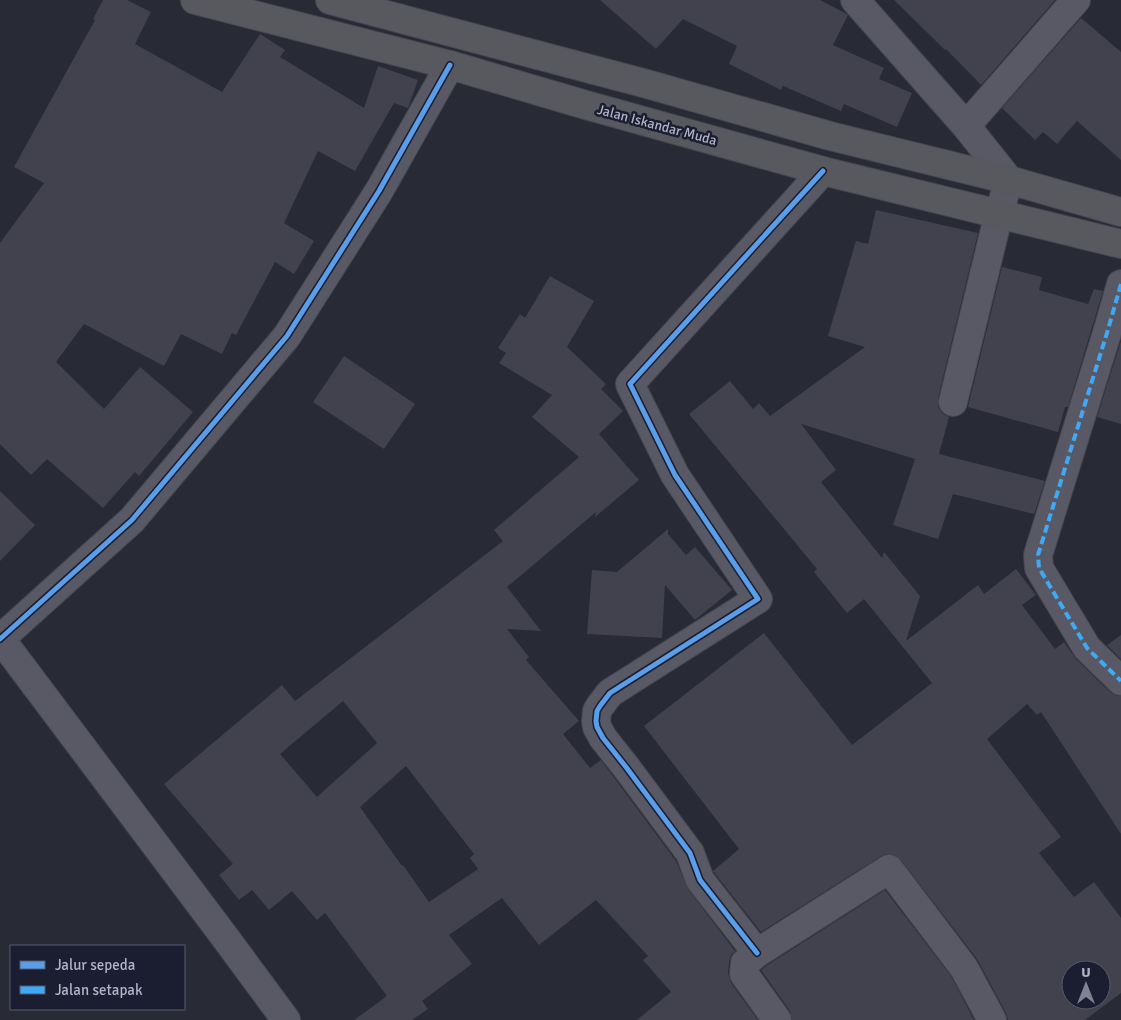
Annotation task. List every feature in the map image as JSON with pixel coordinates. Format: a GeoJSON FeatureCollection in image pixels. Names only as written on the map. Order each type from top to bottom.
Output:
{"type":"FeatureCollection","features":[{"type":"Feature","properties":{"kind":"highway","name":"Jalan Iskandar Muda"},"geometry":{"type":"LineString","coordinates":[[195,0],[450,65],[823,171],[1121,244]]}},
{"type":"Feature","properties":{"kind":"highway"},"geometry":{"type":"LineString","coordinates":[[330,0],[647,84],[830,136],[1009,180],[1121,212]]}},
{"type":"Feature","properties":{"kind":"street"},"geometry":{"type":"LineString","coordinates":[[855,0],[966,126],[1009,180],[953,402]]}},
{"type":"Feature","properties":{"kind":"street"},"geometry":{"type":"LineString","coordinates":[[966,126],[1076,0]]}},
{"type":"Feature","properties":{"kind":"street"},"geometry":{"type":"LineString","coordinates":[[286,1020],[0,638],[132,520],[287,336],[379,191],[450,65]]}},
{"type":"Feature","properties":{"kind":"street"},"geometry":{"type":"LineString","coordinates":[[758,953],[700,880],[690,853],[603,738],[596,721],[600,706],[610,693],[758,599],[675,475],[630,384],[823,171]]}},
{"type":"Feature","properties":{"kind":"street"},"geometry":{"type":"LineString","coordinates":[[1121,284],[1038,556],[1039,568],[1087,648],[1121,681]]}},
{"type":"Feature","properties":{"kind":"street"},"geometry":{"type":"LineString","coordinates":[[777,1020],[744,974],[745,963],[889,869],[964,968],[992,1020]]}},
{"type":"Feature","properties":{"kind":"building"},"geometry":{"type":"Polygon","coordinates":[[[103,0],[127,0],[151,12],[135,44],[222,92],[260,34],[285,50],[280,57],[364,108],[378,66],[418,80],[408,108],[394,103],[355,171],[318,151],[284,223],[314,241],[294,274],[275,262],[236,335],[232,333],[222,354],[181,334],[164,366],[84,324],[56,362],[104,409],[140,367],[193,412],[139,476],[135,472],[103,508],[47,459],[31,475],[0,444],[0,243],[44,183],[14,167],[95,20],[93,19],[103,0]]]}},
{"type":"Feature","properties":{"kind":"building"},"geometry":{"type":"Polygon","coordinates":[[[600,0],[820,0],[848,15],[833,45],[884,68],[879,79],[912,93],[897,127],[844,104],[841,111],[783,86],[781,90],[729,64],[737,46],[683,19],[656,49],[600,0]]]}},
{"type":"Feature","properties":{"kind":"building"},"geometry":{"type":"Polygon","coordinates":[[[894,0],[1055,0],[981,85],[894,0]]]}},
{"type":"Feature","properties":{"kind":"building"},"geometry":{"type":"Polygon","coordinates":[[[1081,18],[1121,52],[1121,160],[1077,121],[1057,144],[1043,132],[1035,140],[1002,108],[1081,18]]]}},
{"type":"Feature","properties":{"kind":"building"},"geometry":{"type":"Polygon","coordinates":[[[876,210],[978,233],[938,398],[938,407],[943,414],[949,417],[939,454],[1045,481],[1034,514],[953,494],[938,539],[893,525],[915,459],[801,424],[836,470],[821,482],[882,558],[884,552],[920,596],[906,641],[978,585],[984,594],[1016,569],[1036,595],[1022,605],[1055,649],[1064,642],[1076,659],[1110,692],[1121,696],[1121,834],[1041,712],[1037,715],[1027,704],[987,739],[1061,837],[1039,853],[1074,897],[1094,882],[1121,918],[1121,993],[1111,1000],[1111,960],[1061,960],[1061,1010],[1098,1010],[1085,1020],[1008,1020],[977,959],[901,860],[895,855],[887,854],[881,856],[761,932],[713,871],[739,849],[644,726],[764,633],[852,745],[932,683],[864,599],[847,613],[814,572],[817,569],[689,414],[730,381],[753,409],[759,403],[770,416],[865,347],[828,336],[856,241],[868,244],[876,210]]]}},
{"type":"Feature","properties":{"kind":"building"},"geometry":{"type":"Polygon","coordinates":[[[1002,267],[1042,277],[1039,290],[1088,304],[1094,289],[1103,291],[1068,407],[1065,407],[1058,432],[968,407],[1002,267]]]}},
{"type":"Feature","properties":{"kind":"building"},"geometry":{"type":"Polygon","coordinates":[[[550,276],[594,301],[567,347],[606,384],[601,389],[623,411],[599,434],[639,480],[595,517],[596,512],[507,587],[541,631],[507,629],[529,657],[526,660],[579,721],[563,734],[590,768],[601,760],[676,861],[688,889],[735,951],[731,955],[729,962],[728,973],[731,983],[758,1020],[637,1020],[671,992],[643,960],[648,956],[596,900],[539,945],[502,898],[449,935],[472,964],[422,1001],[428,1009],[412,1020],[354,1020],[387,996],[325,913],[317,920],[292,891],[269,910],[252,890],[239,900],[219,875],[233,864],[164,784],[282,685],[295,701],[503,541],[494,530],[579,457],[532,417],[552,395],[499,363],[506,353],[498,348],[520,314],[525,318],[550,276]],[[343,701],[280,754],[317,797],[377,743],[343,701]],[[406,766],[360,807],[429,902],[478,869],[470,858],[474,854],[406,766]]]}},
{"type":"Feature","properties":{"kind":"building"},"geometry":{"type":"Polygon","coordinates":[[[1121,341],[1121,424],[1097,417],[1121,341]]]}},
{"type":"Feature","properties":{"kind":"building"},"geometry":{"type":"Polygon","coordinates":[[[344,356],[415,404],[384,449],[313,402],[344,356]]]}},
{"type":"Feature","properties":{"kind":"building"},"geometry":{"type":"Polygon","coordinates":[[[0,491],[35,525],[0,561],[0,491]]]}},
{"type":"Feature","properties":{"kind":"building"},"geometry":{"type":"Polygon","coordinates":[[[668,529],[668,534],[686,555],[695,547],[732,590],[695,620],[665,585],[662,638],[587,634],[592,570],[617,572],[668,529]]]}},
{"type":"Feature","properties":{"kind":"building"},"geometry":{"type":"Polygon","coordinates":[[[1121,635],[1121,659],[1107,645],[1121,635]]]}},
{"type":"Feature","properties":{"kind":"building"},"geometry":{"type":"Polygon","coordinates":[[[885,890],[951,976],[974,1020],[792,1020],[790,1011],[761,970],[885,890]]]}},
{"type":"Feature","properties":{"kind":"marked path"},"geometry":{"type":"LineString","coordinates":[[1121,284],[1038,555],[1039,568],[1087,648],[1121,681]]}},
{"type":"Feature","properties":{"kind":"cycle path"},"geometry":{"type":"LineString","coordinates":[[0,639],[132,520],[287,336],[379,191],[450,65]]}},
{"type":"Feature","properties":{"kind":"cycle path"},"geometry":{"type":"LineString","coordinates":[[757,953],[700,880],[690,853],[603,738],[596,721],[597,711],[610,693],[758,599],[675,475],[630,384],[823,171]]}}]}
